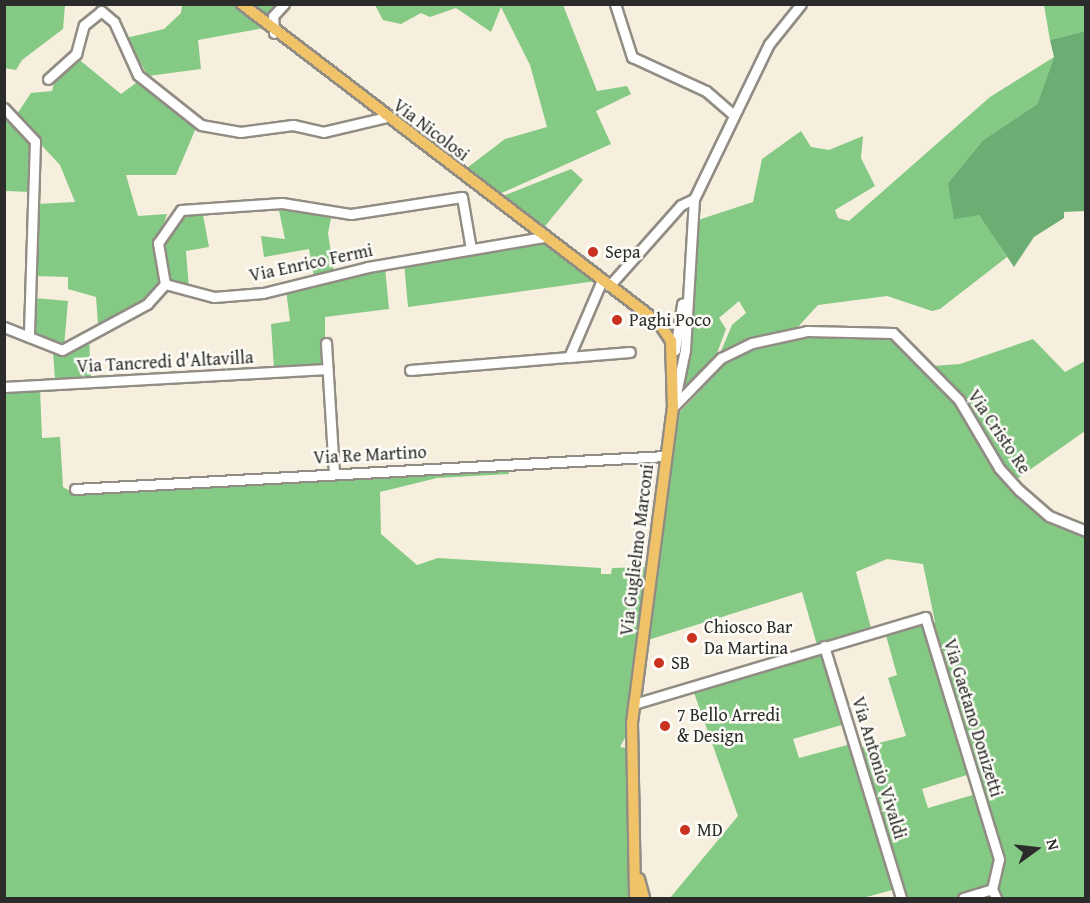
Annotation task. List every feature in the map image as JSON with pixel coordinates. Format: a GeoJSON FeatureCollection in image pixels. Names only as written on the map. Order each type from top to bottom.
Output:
{"type":"FeatureCollection","features":[{"type":"Feature","properties":{"kind":"main road","name":"Via Nicolosi"},"geometry":{"type":"LineString","coordinates":[[242,4],[274,33],[606,283]]}},
{"type":"Feature","properties":{"kind":"main road","name":"Via Guglielmo Marconi"},"geometry":{"type":"LineString","coordinates":[[606,283],[659,323],[674,351],[673,407],[634,704],[635,849]]}},
{"type":"Feature","properties":{"kind":"main road"},"geometry":{"type":"LineString","coordinates":[[635,849],[635,898]]}},
{"type":"Feature","properties":{"kind":"main road"},"geometry":{"type":"LineString","coordinates":[[635,849],[644,898]]}},
{"type":"Feature","properties":{"kind":"street"},"geometry":{"type":"LineString","coordinates":[[274,33],[273,16],[284,4]]}},
{"type":"Feature","properties":{"kind":"street"},"geometry":{"type":"LineString","coordinates":[[615,4],[632,57],[706,91],[732,114]]}},
{"type":"Feature","properties":{"kind":"street"},"geometry":{"type":"LineString","coordinates":[[673,407],[685,350],[687,279],[694,200],[732,114],[769,44],[801,4]]}},
{"type":"Feature","properties":{"kind":"street"},"geometry":{"type":"LineString","coordinates":[[48,79],[76,54],[84,25],[101,11],[114,22],[138,75],[201,125],[240,132],[293,125],[323,132],[387,117]]}},
{"type":"Feature","properties":{"kind":"street"},"geometry":{"type":"LineString","coordinates":[[4,108],[35,141],[29,337]]}},
{"type":"Feature","properties":{"kind":"street"},"geometry":{"type":"LineString","coordinates":[[4,327],[65,350],[94,329],[147,304],[165,284],[158,243],[181,210],[282,203],[358,213],[462,197],[471,249]]}},
{"type":"Feature","properties":{"kind":"street"},"geometry":{"type":"LineString","coordinates":[[569,357],[606,283],[681,206],[694,200]]}},
{"type":"Feature","properties":{"kind":"street","name":"Via Enrico Fermi"},"geometry":{"type":"LineString","coordinates":[[165,284],[213,297],[262,293],[471,249],[543,237]]}},
{"type":"Feature","properties":{"kind":"street"},"geometry":{"type":"LineString","coordinates":[[674,351],[687,279]]}},
{"type":"Feature","properties":{"kind":"street","name":"Via Cristo Re"},"geometry":{"type":"LineString","coordinates":[[673,407],[722,358],[752,343],[807,331],[893,333],[959,400],[999,468],[1019,490],[1049,516],[1086,531]]}},
{"type":"Feature","properties":{"kind":"street"},"geometry":{"type":"LineString","coordinates":[[326,343],[334,474]]}},
{"type":"Feature","properties":{"kind":"street"},"geometry":{"type":"LineString","coordinates":[[410,370],[630,352]]}},
{"type":"Feature","properties":{"kind":"street","name":"Via Tancredi d'Altavilla"},"geometry":{"type":"LineString","coordinates":[[4,387],[328,369]]}},
{"type":"Feature","properties":{"kind":"street","name":"Via Re Martino"},"geometry":{"type":"LineString","coordinates":[[75,489],[666,456]]}},
{"type":"Feature","properties":{"kind":"street","name":"Via Gaetano Donizetti"},"geometry":{"type":"LineString","coordinates":[[824,646],[925,617],[999,859],[994,894]]}},
{"type":"Feature","properties":{"kind":"street"},"geometry":{"type":"LineString","coordinates":[[634,704],[824,646]]}},
{"type":"Feature","properties":{"kind":"street","name":"Via Antonio Vivaldi"},"geometry":{"type":"LineString","coordinates":[[824,646],[901,898]]}},
{"type":"Feature","properties":{"kind":"street"},"geometry":{"type":"LineString","coordinates":[[963,898],[994,894]]}},
{"type":"Feature","properties":{"kind":"green space"},"geometry":{"type":"Polygon","coordinates":[[[5,4],[65,5],[63,29],[22,60],[16,70],[5,68],[5,4]]]}},
{"type":"Feature","properties":{"kind":"green space"},"geometry":{"type":"Polygon","coordinates":[[[182,5],[236,5],[264,28],[198,40],[201,69],[148,76],[126,38],[164,29],[181,13],[182,5]]]}},
{"type":"Feature","properties":{"kind":"green space"},"geometry":{"type":"Polygon","coordinates":[[[246,5],[282,5],[272,28],[246,5]]]}},
{"type":"Feature","properties":{"kind":"green space"},"geometry":{"type":"Polygon","coordinates":[[[375,5],[563,5],[597,91],[627,86],[631,94],[596,111],[611,144],[495,196],[463,171],[505,139],[547,127],[530,65],[501,7],[491,32],[456,8],[430,17],[421,13],[401,24],[383,20],[375,5]]]}},
{"type":"Feature","properties":{"kind":"green space"},"geometry":{"type":"Polygon","coordinates":[[[1044,5],[1085,5],[1085,31],[1050,40],[1044,5]]]}},
{"type":"Feature","properties":{"kind":"green space"},"geometry":{"type":"Polygon","coordinates":[[[1085,31],[1085,211],[1064,212],[1064,218],[1034,237],[1014,267],[979,215],[954,219],[948,183],[983,140],[1037,104],[1054,57],[1050,40],[1085,31]]]}},
{"type":"Feature","properties":{"kind":"green space"},"geometry":{"type":"Polygon","coordinates":[[[76,57],[121,94],[140,80],[196,128],[176,175],[126,175],[138,216],[167,214],[154,255],[161,282],[136,309],[98,324],[96,297],[68,289],[68,277],[34,276],[36,204],[75,202],[60,165],[5,106],[4,99],[17,114],[31,93],[52,91],[56,77],[76,57]]]}},
{"type":"Feature","properties":{"kind":"green space"},"geometry":{"type":"Polygon","coordinates":[[[1054,57],[1037,104],[983,140],[948,183],[985,222],[1007,257],[940,309],[932,311],[887,296],[818,305],[796,329],[724,355],[721,351],[732,325],[746,313],[739,301],[719,318],[726,329],[713,364],[683,392],[698,220],[753,202],[762,159],[801,131],[811,147],[829,150],[863,136],[861,158],[875,186],[835,210],[838,218],[849,221],[990,97],[1054,57]]]}},
{"type":"Feature","properties":{"kind":"green space"},"geometry":{"type":"Polygon","coordinates":[[[4,110],[33,140],[31,192],[5,191],[4,110]]]}},
{"type":"Feature","properties":{"kind":"green space"},"geometry":{"type":"Polygon","coordinates":[[[571,169],[583,180],[541,231],[498,198],[571,169]]]}},
{"type":"Feature","properties":{"kind":"green space"},"geometry":{"type":"Polygon","coordinates":[[[278,206],[332,213],[328,233],[334,272],[314,277],[309,249],[264,257],[261,236],[285,239],[278,206]]]}},
{"type":"Feature","properties":{"kind":"green space"},"geometry":{"type":"Polygon","coordinates":[[[184,213],[203,215],[209,247],[186,251],[189,289],[168,279],[158,252],[184,213]]]}},
{"type":"Feature","properties":{"kind":"green space"},"geometry":{"type":"Polygon","coordinates":[[[544,241],[596,281],[408,307],[404,263],[544,241]]]}},
{"type":"Feature","properties":{"kind":"green space"},"geometry":{"type":"Polygon","coordinates":[[[385,267],[389,309],[325,317],[325,366],[274,369],[271,324],[290,321],[286,290],[385,267]]]}},
{"type":"Feature","properties":{"kind":"green space"},"geometry":{"type":"Polygon","coordinates":[[[34,298],[68,301],[64,347],[33,335],[34,298]]]}},
{"type":"Feature","properties":{"kind":"green space"},"geometry":{"type":"Polygon","coordinates":[[[855,332],[892,338],[964,412],[992,468],[1048,519],[1085,535],[1085,898],[999,898],[994,888],[1002,857],[930,627],[935,622],[923,564],[887,559],[856,572],[871,628],[817,645],[802,592],[648,640],[679,413],[730,359],[794,336],[855,332]]]}},
{"type":"Feature","properties":{"kind":"green space"},"geometry":{"type":"Polygon","coordinates":[[[89,336],[91,379],[55,380],[53,352],[62,353],[89,336]]]}},
{"type":"Feature","properties":{"kind":"green space"},"geometry":{"type":"Polygon","coordinates":[[[1033,339],[1065,372],[1085,361],[1085,431],[1014,481],[967,402],[932,366],[960,364],[1033,339]]]}},
{"type":"Feature","properties":{"kind":"green space"},"geometry":{"type":"Polygon","coordinates":[[[40,388],[42,438],[60,437],[63,487],[77,495],[508,469],[509,474],[437,478],[380,492],[381,534],[417,565],[438,558],[601,568],[601,574],[611,574],[612,568],[645,567],[627,734],[620,747],[627,748],[632,898],[5,898],[4,390],[40,388]]]}},
{"type":"Feature","properties":{"kind":"green space"},"geometry":{"type":"Polygon","coordinates":[[[921,623],[970,774],[922,789],[928,808],[976,794],[996,863],[986,890],[956,898],[904,898],[859,748],[906,736],[888,678],[897,675],[885,632],[921,623]]]}},
{"type":"Feature","properties":{"kind":"green space"},"geometry":{"type":"Polygon","coordinates":[[[822,649],[845,724],[793,739],[799,758],[851,744],[896,889],[863,898],[670,898],[738,816],[693,690],[822,649]]]}},
{"type":"Feature","properties":{"kind":"place","name":"Sepa"},"geometry":{"type":"Point","coordinates":[593,252]}},
{"type":"Feature","properties":{"kind":"place","name":"Paghi Poco"},"geometry":{"type":"Point","coordinates":[617,320]}},
{"type":"Feature","properties":{"kind":"place","name":"Chiosco Bar Da Martina"},"geometry":{"type":"Point","coordinates":[692,638]}},
{"type":"Feature","properties":{"kind":"place","name":"SB"},"geometry":{"type":"Point","coordinates":[659,663]}},
{"type":"Feature","properties":{"kind":"place","name":"7 Bello Arredi & Design"},"geometry":{"type":"Point","coordinates":[665,726]}},
{"type":"Feature","properties":{"kind":"place","name":"MD"},"geometry":{"type":"Point","coordinates":[685,830]}}]}
